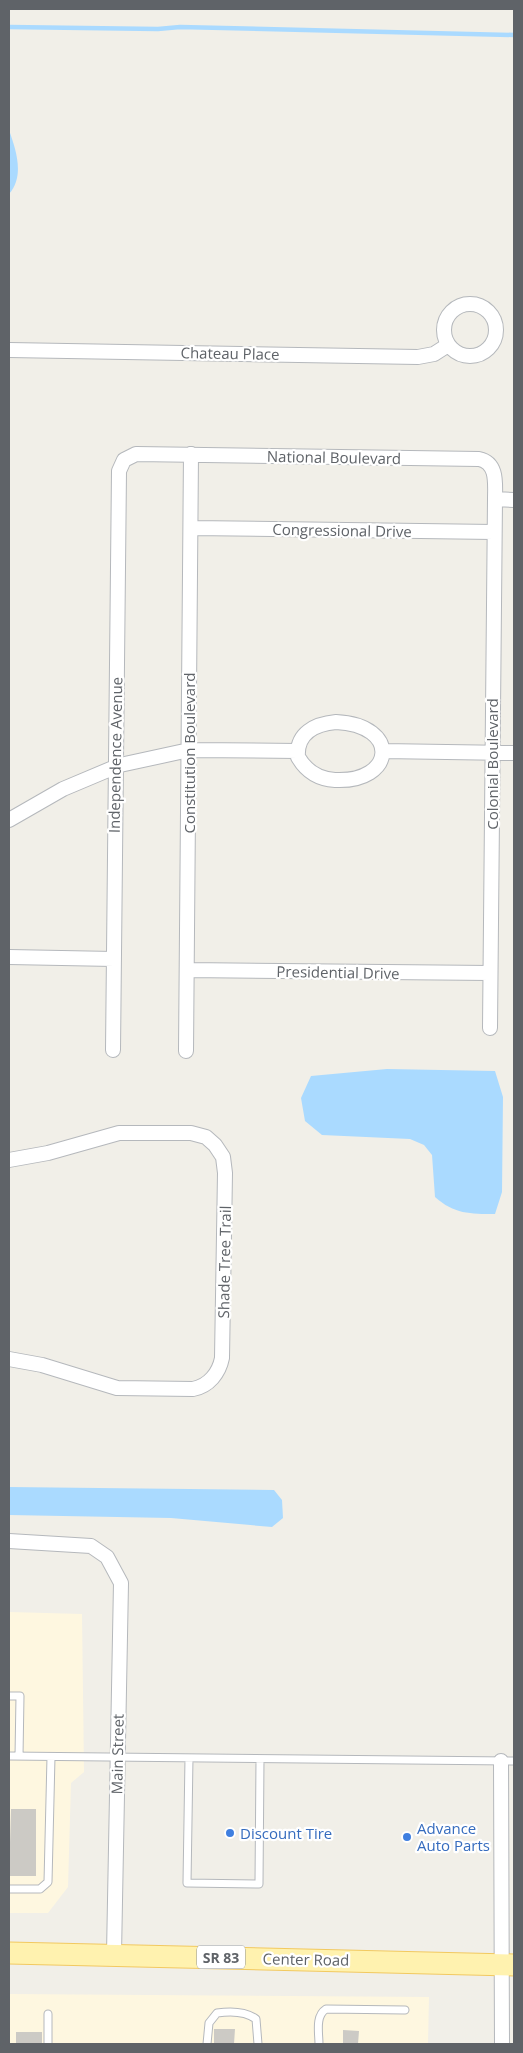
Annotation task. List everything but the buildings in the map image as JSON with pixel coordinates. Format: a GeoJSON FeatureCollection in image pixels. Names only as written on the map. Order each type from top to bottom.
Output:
{"type":"FeatureCollection","features":[{"type":"Feature","properties":{"kind":"main road","name":"Center Road"},"geometry":{"type":"LineString","coordinates":[[9,1953],[114,1954],[508,1965]]}},
{"type":"Feature","properties":{"kind":"street","name":"Chateau Place"},"geometry":{"type":"LineString","coordinates":[[9,350],[418,357],[434,354],[448,344]]}},
{"type":"Feature","properties":{"kind":"street","name":"National Boulevard"},"geometry":{"type":"LineString","coordinates":[[124,460],[136,454],[479,459],[488,463],[493,469],[495,500]]}},
{"type":"Feature","properties":{"kind":"street","name":"Constitution Boulevard"},"geometry":{"type":"LineString","coordinates":[[186,1051],[191,454]]}},
{"type":"Feature","properties":{"kind":"street","name":"Independence Avenue"},"geometry":{"type":"LineString","coordinates":[[113,1050],[118,471],[124,460]]}},
{"type":"Feature","properties":{"kind":"street"},"geometry":{"type":"LineString","coordinates":[[495,500],[514,500]]}},
{"type":"Feature","properties":{"kind":"street","name":"Colonial Boulevard"},"geometry":{"type":"LineString","coordinates":[[490,1028],[495,500]]}},
{"type":"Feature","properties":{"kind":"street","name":"Congressional Drive"},"geometry":{"type":"LineString","coordinates":[[191,528],[494,532]]}},
{"type":"Feature","properties":{"kind":"street"},"geometry":{"type":"LineString","coordinates":[[336,722],[353,723],[367,728],[378,738],[383,751],[376,768],[365,776],[339,780],[324,778],[311,772],[302,763],[298,751],[299,742],[306,733],[320,725],[336,722]]}},
{"type":"Feature","properties":{"kind":"street"},"geometry":{"type":"LineString","coordinates":[[9,820],[63,789],[115,768],[189,750],[298,751]]}},
{"type":"Feature","properties":{"kind":"street"},"geometry":{"type":"LineString","coordinates":[[383,751],[514,753]]}},
{"type":"Feature","properties":{"kind":"street"},"geometry":{"type":"LineString","coordinates":[[9,957],[114,958]]}},
{"type":"Feature","properties":{"kind":"street","name":"Presidential Drive"},"geometry":{"type":"LineString","coordinates":[[187,970],[490,973]]}},
{"type":"Feature","properties":{"kind":"street","name":"Shade Tree Trail"},"geometry":{"type":"LineString","coordinates":[[9,1160],[62,1150],[119,1133],[195,1133],[206,1137],[215,1144],[223,1157],[225,1182],[222,1358],[211,1380],[193,1389],[122,1388],[42,1365],[9,1359]]}},
{"type":"Feature","properties":{"kind":"street","name":"Main Street"},"geometry":{"type":"LineString","coordinates":[[9,1541],[91,1546],[107,1557],[121,1583],[114,1954]]}},
{"type":"Feature","properties":{"kind":"street"},"geometry":{"type":"LineString","coordinates":[[502,2044],[508,1965],[508,1761]]}},
{"type":"Feature","properties":{"kind":"lane"},"geometry":{"type":"LineString","coordinates":[[9,1696],[20,1696],[19,1756]]}},
{"type":"Feature","properties":{"kind":"lane"},"geometry":{"type":"LineString","coordinates":[[9,1756],[508,1761]]}},
{"type":"Feature","properties":{"kind":"lane"},"geometry":{"type":"LineString","coordinates":[[9,1889],[40,1889],[48,1882],[51,1757]]}},
{"type":"Feature","properties":{"kind":"lane"},"geometry":{"type":"LineString","coordinates":[[189,1758],[187,1883],[259,1884],[260,1759]]}},
{"type":"Feature","properties":{"kind":"lane"},"geometry":{"type":"LineString","coordinates":[[318,2044],[318,2021],[326,2009],[405,2010]]}},
{"type":"Feature","properties":{"kind":"lane"},"geometry":{"type":"LineString","coordinates":[[207,2044],[207,2029],[216,2013],[235,2012],[250,2014],[256,2019],[258,2044]]}},
{"type":"Feature","properties":{"kind":"lane"},"geometry":{"type":"LineString","coordinates":[[48,2014],[48,2044]]}},
{"type":"Feature","properties":{"kind":"shaded area"},"geometry":{"type":"Polygon","coordinates":[[[9,1612],[82,1614],[84,1772],[71,1783],[68,1887],[48,1913],[9,1913],[9,1612]]]}},
{"type":"Feature","properties":{"kind":"shaded area"},"geometry":{"type":"Polygon","coordinates":[[[9,1994],[429,1997],[428,2044],[9,2044],[9,1994]]]}},
{"type":"Feature","properties":{"kind":"water"},"geometry":{"type":"Polygon","coordinates":[[[9,130],[18,163],[18,171],[14,187],[9,194],[9,130]]]}},
{"type":"Feature","properties":{"kind":"water"},"geometry":{"type":"Polygon","coordinates":[[[387,1069],[495,1071],[503,1097],[502,1192],[495,1214],[463,1212],[449,1207],[435,1197],[432,1155],[424,1145],[410,1139],[322,1135],[305,1121],[301,1098],[311,1076],[387,1069]]]}},
{"type":"Feature","properties":{"kind":"water"},"geometry":{"type":"Polygon","coordinates":[[[9,1487],[274,1490],[282,1500],[283,1518],[272,1527],[171,1518],[9,1515],[9,1487]]]}},
{"type":"Feature","properties":{"kind":"waterway"},"geometry":{"type":"LineString","coordinates":[[9,27],[158,29],[180,27],[514,35]]}},
{"type":"Feature","properties":{"kind":"place","name":"Discount Tire"},"geometry":{"type":"Point","coordinates":[230,1833]}},
{"type":"Feature","properties":{"kind":"place","name":"Advance Auto Parts"},"geometry":{"type":"Point","coordinates":[407,1837]}}]}
